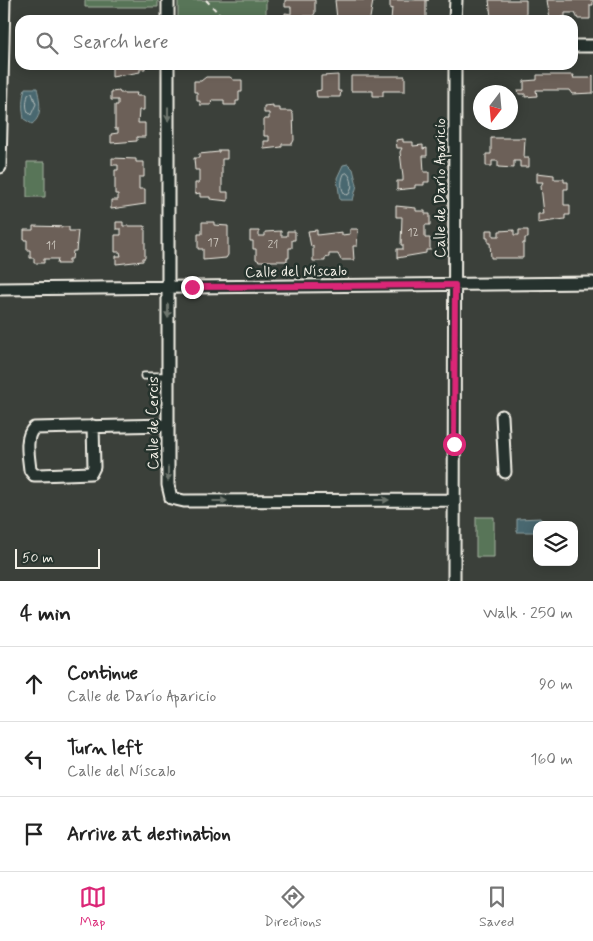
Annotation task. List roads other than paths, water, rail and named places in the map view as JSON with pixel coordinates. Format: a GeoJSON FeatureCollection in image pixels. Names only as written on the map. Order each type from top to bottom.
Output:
{"type":"FeatureCollection","features":[{"type":"Feature","properties":{"kind":"street"},"geometry":{"type":"LineString","coordinates":[[0,167],[4,0]]}},
{"type":"Feature","properties":{"kind":"street"},"geometry":{"type":"LineString","coordinates":[[168,0],[168,15]]}},
{"type":"Feature","properties":{"kind":"street"},"geometry":{"type":"LineString","coordinates":[[456,0],[456,15]]}},
{"type":"Feature","properties":{"kind":"street"},"geometry":{"type":"LineString","coordinates":[[578,46],[593,46]]}},
{"type":"Feature","properties":{"kind":"street","name":"Calle de Cercis"},"geometry":{"type":"LineString","coordinates":[[168,70],[168,485],[171,498],[184,501],[454,500]]}},
{"type":"Feature","properties":{"kind":"street","name":"Calle de Darío Aparicio"},"geometry":{"type":"LineString","coordinates":[[454,581],[455,70]]}},
{"type":"Feature","properties":{"kind":"street","name":"Calle del Níscalo"},"geometry":{"type":"LineString","coordinates":[[0,289],[593,284]]}},
{"type":"Feature","properties":{"kind":"street"},"geometry":{"type":"LineString","coordinates":[[502,416],[505,472]]}},
{"type":"Feature","properties":{"kind":"street"},"geometry":{"type":"LineString","coordinates":[[93,426],[94,467],[91,473],[34,475],[30,470],[28,438],[29,432],[34,428],[93,426],[168,425]]}},
{"type":"Feature","properties":{"kind":"lane"},"geometry":{"type":"LineString","coordinates":[[144,376],[168,376]]}},
{"type":"Feature","properties":{"kind":"water"},"geometry":{"type":"Polygon","coordinates":[[[25,88],[37,88],[40,103],[38,117],[32,124],[24,119],[23,96],[25,88]]]}},
{"type":"Feature","properties":{"kind":"water"},"geometry":{"type":"Polygon","coordinates":[[[348,164],[353,169],[357,185],[353,200],[340,200],[337,178],[343,165],[348,164]]]}},
{"type":"Feature","properties":{"kind":"water"},"geometry":{"type":"Polygon","coordinates":[[[541,518],[541,521],[533,521],[533,532],[517,532],[517,519],[541,518]]]}}]}
